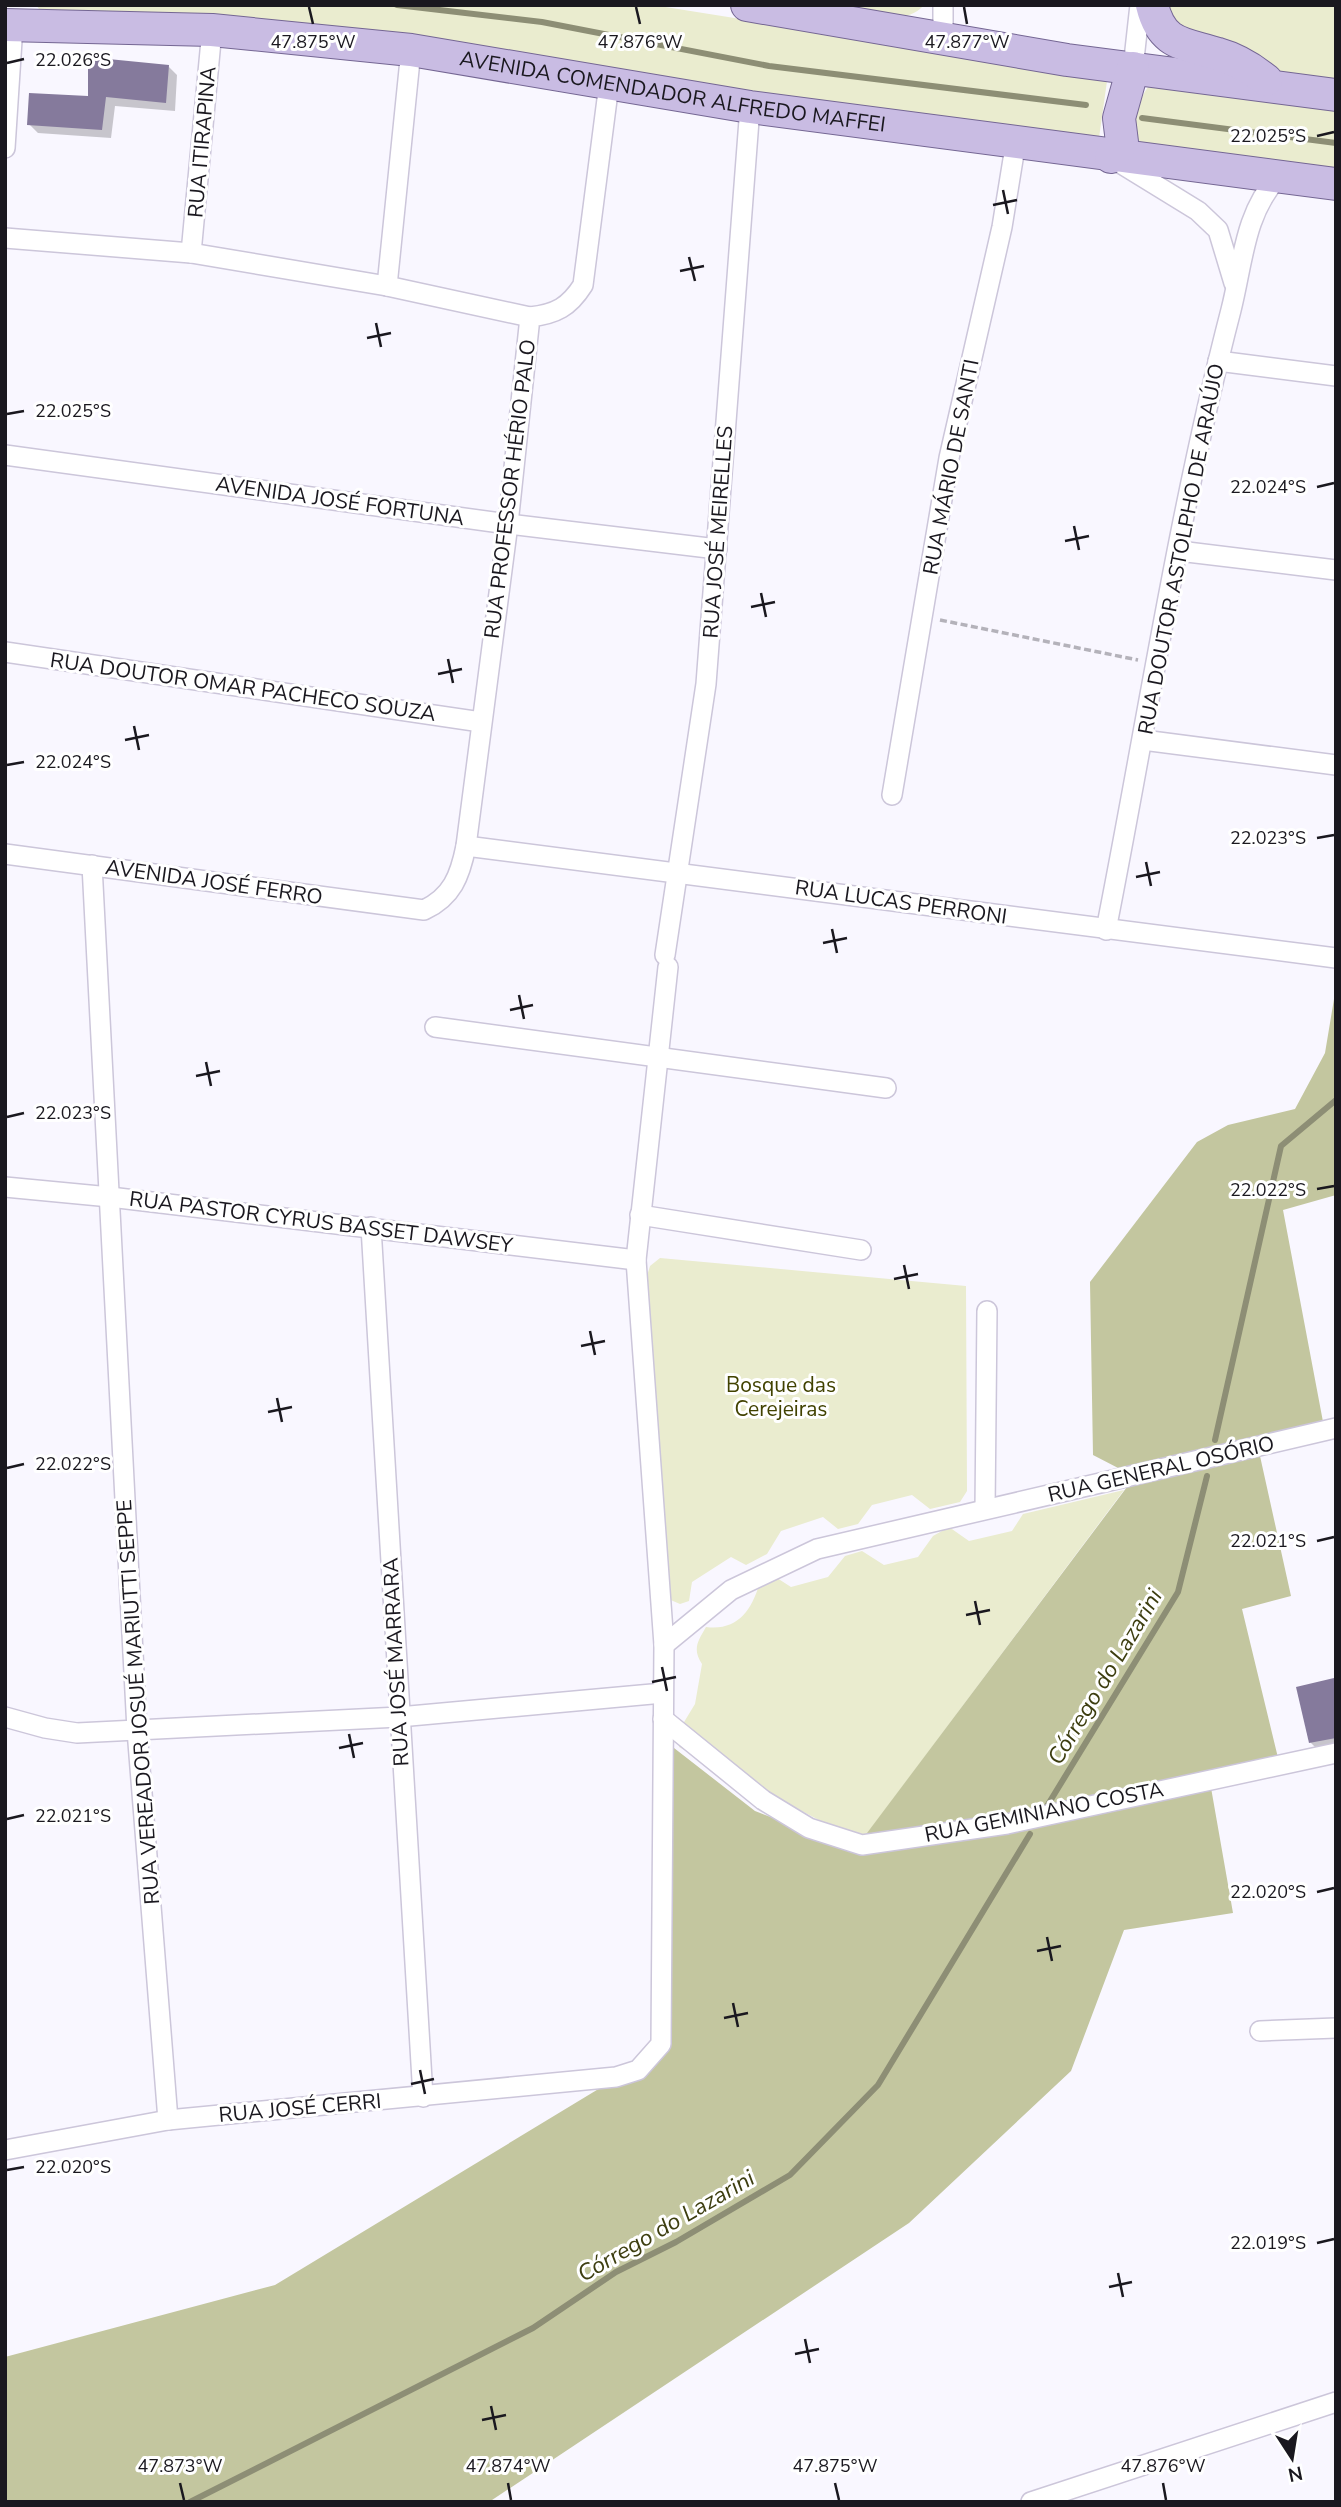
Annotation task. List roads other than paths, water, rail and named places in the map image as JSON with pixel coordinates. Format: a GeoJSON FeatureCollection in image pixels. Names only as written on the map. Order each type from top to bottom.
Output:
{"type":"FeatureCollection","features":[{"type":"Feature","properties":{"kind":"main road"},"geometry":{"type":"LineString","coordinates":[[747,5],[943,40],[1336,95]]}},
{"type":"Feature","properties":{"kind":"main road"},"geometry":{"type":"LineString","coordinates":[[1152,5],[1158,24],[1175,42],[1243,63],[1276,87]]}},
{"type":"Feature","properties":{"kind":"main road","name":"AVENIDA COMENDADOR ALFREDO MAFFEI"},"geometry":{"type":"LineString","coordinates":[[10,19],[212,30],[411,50],[750,107],[1096,151],[1111,157],[1336,184]]}},
{"type":"Feature","properties":{"kind":"main road"},"geometry":{"type":"LineString","coordinates":[[1111,157],[1122,142],[1119,118],[1133,68]]}},
{"type":"Feature","properties":{"kind":"street"},"geometry":{"type":"LineString","coordinates":[[943,5],[943,40]]}},
{"type":"Feature","properties":{"kind":"street"},"geometry":{"type":"LineString","coordinates":[[1133,68],[1140,5]]}},
{"type":"Feature","properties":{"kind":"street"},"geometry":{"type":"LineString","coordinates":[[5,148],[10,19]]}},
{"type":"Feature","properties":{"kind":"street","name":"RUA ITIRAPINA"},"geometry":{"type":"LineString","coordinates":[[191,253],[212,30]]}},
{"type":"Feature","properties":{"kind":"street"},"geometry":{"type":"LineString","coordinates":[[387,286],[411,50]]}},
{"type":"Feature","properties":{"kind":"street","name":"RUA PROFESSOR HÉRIO PALO"},"geometry":{"type":"LineString","coordinates":[[424,910],[440,902],[457,880],[466,846],[508,524],[530,317],[551,315],[565,307],[583,285],[609,84]]}},
{"type":"Feature","properties":{"kind":"street","name":"RUA JOSÉ MEIRELLES"},"geometry":{"type":"LineString","coordinates":[[638,2070],[661,2044],[664,1645],[636,1260],[660,1058],[667,961],[706,684],[750,107]]}},
{"type":"Feature","properties":{"kind":"street","name":"RUA MÁRIO DE SANTI"},"geometry":{"type":"LineString","coordinates":[[892,795],[949,458],[1002,227],[1016,141]]}},
{"type":"Feature","properties":{"kind":"street"},"geometry":{"type":"LineString","coordinates":[[1111,157],[1198,211],[1218,230],[1236,290]]}},
{"type":"Feature","properties":{"kind":"street","name":"RUA DOUTOR ASTOLPHO DE ARAÚJO"},"geometry":{"type":"LineString","coordinates":[[1105,930],[1143,740],[1154,663],[1218,360],[1255,208],[1278,177]]}},
{"type":"Feature","properties":{"kind":"street"},"geometry":{"type":"LineString","coordinates":[[5,238],[191,253],[387,286],[530,317]]}},
{"type":"Feature","properties":{"kind":"street"},"geometry":{"type":"LineString","coordinates":[[1218,360],[1336,376]]}},
{"type":"Feature","properties":{"kind":"street","name":"AVENIDA JOSÉ FORTUNA"},"geometry":{"type":"LineString","coordinates":[[5,455],[508,524],[717,549]]}},
{"type":"Feature","properties":{"kind":"street"},"geometry":{"type":"LineString","coordinates":[[1179,551],[1336,570]]}},
{"type":"Feature","properties":{"kind":"street","name":"RUA DOUTOR OMAR PACHECO SOUZA"},"geometry":{"type":"LineString","coordinates":[[5,652],[481,722]]}},
{"type":"Feature","properties":{"kind":"street"},"geometry":{"type":"LineString","coordinates":[[1143,740],[1336,765]]}},
{"type":"Feature","properties":{"kind":"street","name":"RUA LUCAS PERRONI"},"geometry":{"type":"LineString","coordinates":[[466,846],[1336,958]]}},
{"type":"Feature","properties":{"kind":"street","name":"AVENIDA JOSÉ FERRO"},"geometry":{"type":"LineString","coordinates":[[5,853],[424,910]]}},
{"type":"Feature","properties":{"kind":"street","name":"RUA VEREADOR JOSUÉ MARIUTTI SEPPE"},"geometry":{"type":"LineString","coordinates":[[92,865],[137,1730],[168,2120]]}},
{"type":"Feature","properties":{"kind":"street"},"geometry":{"type":"LineString","coordinates":[[435,1027],[886,1088]]}},
{"type":"Feature","properties":{"kind":"street","name":"RUA PASTOR CYRUS BASSET DAWSEY"},"geometry":{"type":"LineString","coordinates":[[5,1187],[371,1227],[636,1260]]}},
{"type":"Feature","properties":{"kind":"street"},"geometry":{"type":"LineString","coordinates":[[640,1215],[861,1250]]}},
{"type":"Feature","properties":{"kind":"street","name":"RUA JOSÉ MARRARA"},"geometry":{"type":"LineString","coordinates":[[371,1227],[423,2097]]}},
{"type":"Feature","properties":{"kind":"street"},"geometry":{"type":"LineString","coordinates":[[985,1509],[987,1311]]}},
{"type":"Feature","properties":{"kind":"street","name":"RUA GENERAL OSÓRIO"},"geometry":{"type":"LineString","coordinates":[[664,1645],[731,1590],[817,1549],[1336,1428]]}},
{"type":"Feature","properties":{"kind":"street"},"geometry":{"type":"LineString","coordinates":[[5,1717],[77,1733],[399,1717],[663,1693]]}},
{"type":"Feature","properties":{"kind":"street","name":"RUA GEMINIANO COSTA"},"geometry":{"type":"LineString","coordinates":[[663,1719],[763,1800],[809,1828],[862,1845],[1007,1824],[1336,1753]]}},
{"type":"Feature","properties":{"kind":"street"},"geometry":{"type":"LineString","coordinates":[[1260,2031],[1336,2028]]}},
{"type":"Feature","properties":{"kind":"street","name":"RUA JOSÉ CERRI"},"geometry":{"type":"LineString","coordinates":[[5,2150],[168,2120],[616,2077],[638,2070]]}},
{"type":"Feature","properties":{"kind":"street"},"geometry":{"type":"LineString","coordinates":[[1031,2502],[1336,2402]]}},
{"type":"Feature","properties":{"kind":"waterway"},"geometry":{"type":"LineString","coordinates":[[397,5],[542,22],[769,66],[1086,105]]}},
{"type":"Feature","properties":{"kind":"waterway"},"geometry":{"type":"LineString","coordinates":[[1142,118],[1336,143]]}},
{"type":"Feature","properties":{"kind":"waterway","name":"Córrego do Lazarini"},"geometry":{"type":"LineString","coordinates":[[1215,1440],[1281,1146],[1336,1100]]}},
{"type":"Feature","properties":{"kind":"waterway","name":"Córrego do Lazarini"},"geometry":{"type":"LineString","coordinates":[[1044,1811],[1178,1592],[1207,1476]]}},
{"type":"Feature","properties":{"kind":"waterway","name":"Córrego do Lazarini"},"geometry":{"type":"LineString","coordinates":[[190,2502],[533,2328],[616,2272],[676,2242],[790,2175],[878,2085],[1030,1834]]}},
{"type":"Feature","properties":{"kind":"park label","name":"Bosque das Cerejeiras"},"geometry":{"type":"Point","coordinates":[781,1397]}}]}
